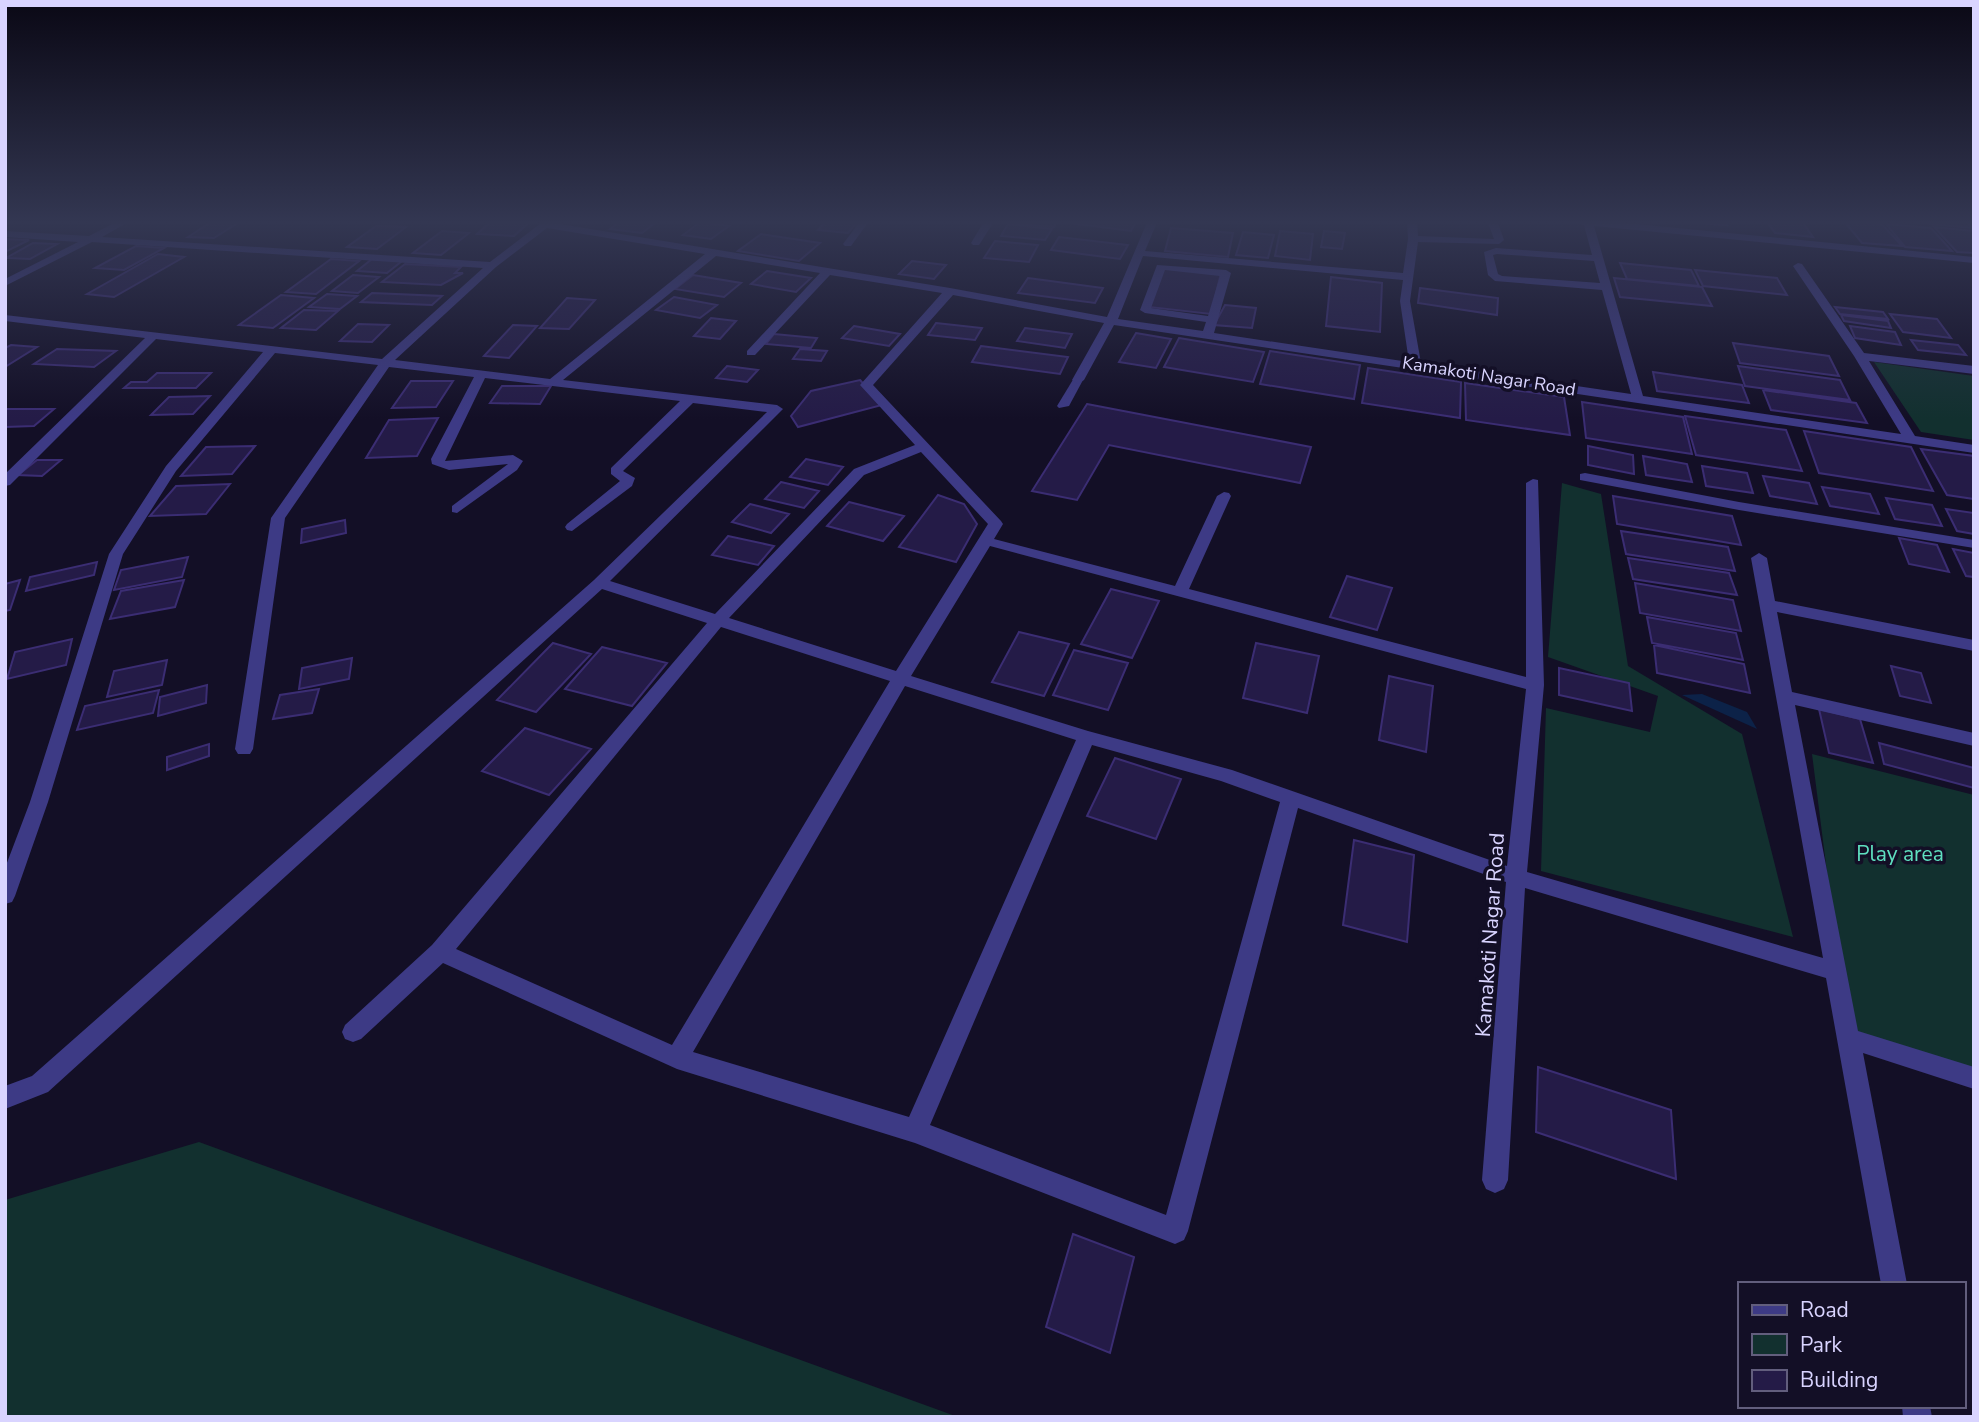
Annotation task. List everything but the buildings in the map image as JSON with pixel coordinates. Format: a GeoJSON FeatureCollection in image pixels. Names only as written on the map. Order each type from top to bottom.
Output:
{"type":"FeatureCollection","features":[{"type":"Feature","properties":{"kind":"street"},"geometry":{"type":"LineString","coordinates":[[244,748],[278,518],[386,362],[469,286]]}},
{"type":"Feature","properties":{"kind":"street"},"geometry":{"type":"LineString","coordinates":[[553,382],[671,286]]}},
{"type":"Feature","properties":{"kind":"street"},"geometry":{"type":"LineString","coordinates":[[751,354],[815,286]]}},
{"type":"Feature","properties":{"kind":"street","name":"Kamakoti Nagar Road"},"geometry":{"type":"LineString","coordinates":[[920,286],[1111,321],[1974,449]]}},
{"type":"Feature","properties":{"kind":"street"},"geometry":{"type":"LineString","coordinates":[[1077,380],[1111,321],[1125,286]]}},
{"type":"Feature","properties":{"kind":"street"},"geometry":{"type":"LineString","coordinates":[[1152,286],[1144,308],[1146,311],[1212,320]]}},
{"type":"Feature","properties":{"kind":"street"},"geometry":{"type":"LineString","coordinates":[[1208,335],[1221,286]]}},
{"type":"Feature","properties":{"kind":"street"},"geometry":{"type":"LineString","coordinates":[[1407,286],[1405,301],[1415,365]]}},
{"type":"Feature","properties":{"kind":"street"},"geometry":{"type":"LineString","coordinates":[[1597,286],[1606,287],[1638,399]]}},
{"type":"Feature","properties":{"kind":"street"},"geometry":{"type":"LineString","coordinates":[[1812,286],[1860,356],[1911,440]]}},
{"type":"Feature","properties":{"kind":"street"},"geometry":{"type":"LineString","coordinates":[[677,1058],[900,679],[996,524],[866,385],[950,291]]}},
{"type":"Feature","properties":{"kind":"street"},"geometry":{"type":"LineString","coordinates":[[1123,292],[1149,295]]}},
{"type":"Feature","properties":{"kind":"street"},"geometry":{"type":"LineString","coordinates":[[5,318],[776,409],[599,583],[40,1084],[5,1098]]}},
{"type":"Feature","properties":{"kind":"street"},"geometry":{"type":"LineString","coordinates":[[5,482],[154,335]]}},
{"type":"Feature","properties":{"kind":"street"},"geometry":{"type":"LineString","coordinates":[[7,885],[39,802],[116,554],[171,469],[272,349]]}},
{"type":"Feature","properties":{"kind":"street"},"geometry":{"type":"LineString","coordinates":[[1860,356],[1974,370]]}},
{"type":"Feature","properties":{"kind":"street"},"geometry":{"type":"LineString","coordinates":[[457,509],[512,467],[516,461],[513,458],[449,466],[439,464],[438,458],[482,373]]}},
{"type":"Feature","properties":{"kind":"street"},"geometry":{"type":"LineString","coordinates":[[572,527],[627,483],[628,478],[620,476],[616,471],[691,398]]}},
{"type":"Feature","properties":{"kind":"street"},"geometry":{"type":"LineString","coordinates":[[353,1032],[440,951],[719,619],[859,472],[923,446]]}},
{"type":"Feature","properties":{"kind":"street"},"geometry":{"type":"LineString","coordinates":[[1585,477],[1739,506],[1974,544]]}},
{"type":"Feature","properties":{"kind":"street","name":"Kamakoti Nagar Road"},"geometry":{"type":"LineString","coordinates":[[1495,1180],[1516,877],[1535,685],[1533,483]]}},
{"type":"Feature","properties":{"kind":"street"},"geometry":{"type":"LineString","coordinates":[[1180,592],[1224,496]]}},
{"type":"Feature","properties":{"kind":"street"},"geometry":{"type":"LineString","coordinates":[[986,541],[1535,685]]}},
{"type":"Feature","properties":{"kind":"street"},"geometry":{"type":"LineString","coordinates":[[1759,558],[1894,1282]]}},
{"type":"Feature","properties":{"kind":"street"},"geometry":{"type":"LineString","coordinates":[[599,583],[1086,737],[1225,775],[1516,877],[1836,971]]}},
{"type":"Feature","properties":{"kind":"street"},"geometry":{"type":"LineString","coordinates":[[1768,605],[1974,646]]}},
{"type":"Feature","properties":{"kind":"street"},"geometry":{"type":"LineString","coordinates":[[1784,696],[1974,740]]}},
{"type":"Feature","properties":{"kind":"street"},"geometry":{"type":"LineString","coordinates":[[915,1131],[1086,737]]}},
{"type":"Feature","properties":{"kind":"street"},"geometry":{"type":"LineString","coordinates":[[440,951],[677,1058],[915,1131],[1175,1231],[1291,798]]}},
{"type":"Feature","properties":{"kind":"street"},"geometry":{"type":"LineString","coordinates":[[1848,1038],[1974,1077]]}},
{"type":"Feature","properties":{"kind":"lane"},"geometry":{"type":"LineString","coordinates":[[1063,406],[1077,380]]}},
{"type":"Feature","properties":{"kind":"green space"},"geometry":{"type":"Polygon","coordinates":[[[1874,362],[1974,376],[1974,440],[1921,432],[1874,362]]]}},
{"type":"Feature","properties":{"kind":"green space"},"geometry":{"type":"Polygon","coordinates":[[[1562,483],[1601,494],[1628,666],[1742,734],[1793,937],[1541,871],[1546,708],[1650,732],[1658,696],[1548,657],[1562,483]]]}},
{"type":"Feature","properties":{"kind":"green space","name":"Play area"},"geometry":{"type":"Polygon","coordinates":[[[1812,754],[1974,795],[1974,1075],[1848,1038],[1812,754]]]}},
{"type":"Feature","properties":{"kind":"green space"},"geometry":{"type":"Polygon","coordinates":[[[199,1142],[958,1417],[5,1417],[5,1200],[199,1142]]]}},
{"type":"Feature","properties":{"kind":"water"},"geometry":{"type":"Polygon","coordinates":[[[1702,694],[1747,712],[1757,729],[1682,695],[1702,694]]]}}]}
